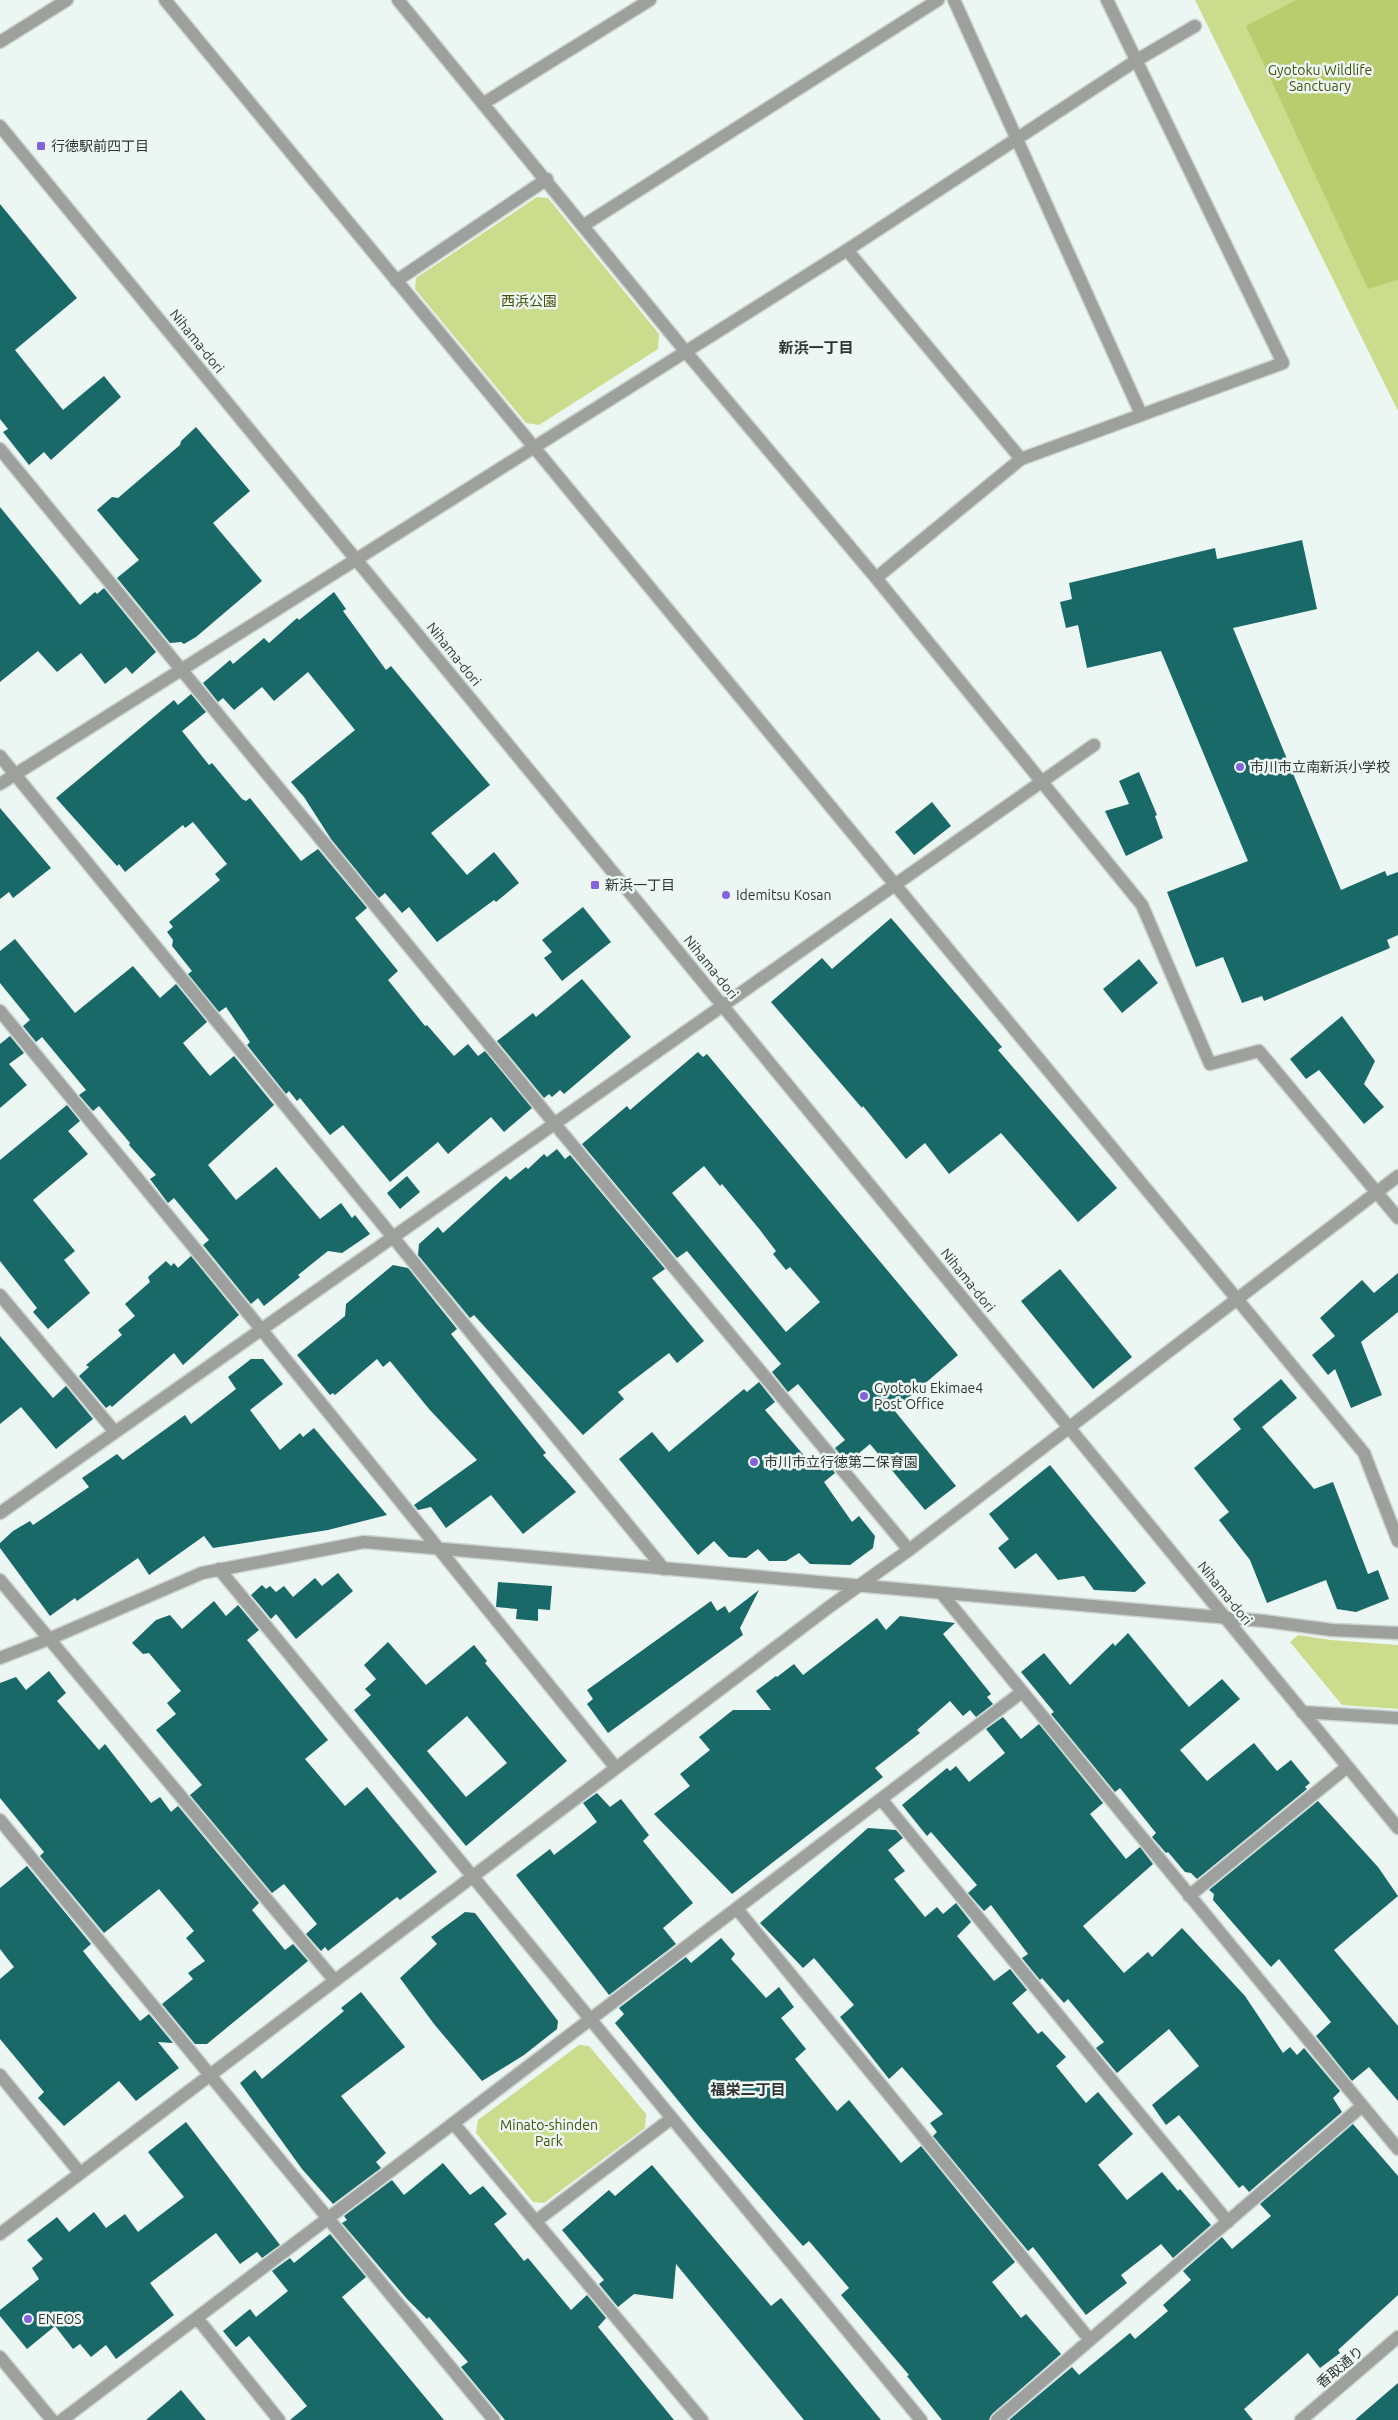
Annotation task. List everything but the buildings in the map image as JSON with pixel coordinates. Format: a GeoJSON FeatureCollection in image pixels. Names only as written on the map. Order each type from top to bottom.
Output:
{"type":"FeatureCollection","features":[{"type":"Feature","properties":{"kind":"street"},"geometry":{"type":"LineString","coordinates":[[0,42],[67,0]]}},
{"type":"Feature","properties":{"kind":"street"},"geometry":{"type":"LineString","coordinates":[[165,0],[1364,1454],[1398,1541]]}},
{"type":"Feature","properties":{"kind":"street"},"geometry":{"type":"LineString","coordinates":[[398,0],[547,179],[686,352],[876,578],[1142,905],[1210,1064],[1260,1051],[1398,1218]]}},
{"type":"Feature","properties":{"kind":"street"},"geometry":{"type":"LineString","coordinates":[[484,103],[650,0]]}},
{"type":"Feature","properties":{"kind":"street"},"geometry":{"type":"LineString","coordinates":[[584,225],[938,0]]}},
{"type":"Feature","properties":{"kind":"street"},"geometry":{"type":"LineString","coordinates":[[954,0],[1141,414]]}},
{"type":"Feature","properties":{"kind":"street"},"geometry":{"type":"LineString","coordinates":[[876,578],[1020,459],[1283,363],[1107,0]]}},
{"type":"Feature","properties":{"kind":"street"},"geometry":{"type":"LineString","coordinates":[[0,784],[847,250],[1136,60],[1195,26]]}},
{"type":"Feature","properties":{"kind":"street","name":"Nihama-dori"},"geometry":{"type":"LineString","coordinates":[[0,126],[1398,1828]]}},
{"type":"Feature","properties":{"kind":"street"},"geometry":{"type":"LineString","coordinates":[[396,280],[547,179]]}},
{"type":"Feature","properties":{"kind":"street"},"geometry":{"type":"LineString","coordinates":[[847,250],[1020,459]]}},
{"type":"Feature","properties":{"kind":"street"},"geometry":{"type":"LineString","coordinates":[[0,449],[908,1550]]}},
{"type":"Feature","properties":{"kind":"street"},"geometry":{"type":"LineString","coordinates":[[0,1513],[893,884],[1094,745]]}},
{"type":"Feature","properties":{"kind":"street"},"geometry":{"type":"LineString","coordinates":[[0,756],[394,1236],[664,1569]]}},
{"type":"Feature","properties":{"kind":"street"},"geometry":{"type":"LineString","coordinates":[[0,1011],[261,1329],[616,1768]]}},
{"type":"Feature","properties":{"kind":"street"},"geometry":{"type":"LineString","coordinates":[[0,2234],[616,1768],[908,1550],[1398,1176]]}},
{"type":"Feature","properties":{"kind":"street"},"geometry":{"type":"LineString","coordinates":[[0,1295],[115,1432]]}},
{"type":"Feature","properties":{"kind":"street"},"geometry":{"type":"LineString","coordinates":[[0,1658],[49,1640],[202,1573],[364,1542],[1227,1618],[1332,1630],[1398,1633]]}},
{"type":"Feature","properties":{"kind":"street"},"geometry":{"type":"LineString","coordinates":[[219,1569],[921,2420]]}},
{"type":"Feature","properties":{"kind":"street"},"geometry":{"type":"LineString","coordinates":[[0,1580],[335,1981]]}},
{"type":"Feature","properties":{"kind":"street"},"geometry":{"type":"LineString","coordinates":[[942,1594],[1398,2149]]}},
{"type":"Feature","properties":{"kind":"street"},"geometry":{"type":"LineString","coordinates":[[62,2420],[1022,1692]]}},
{"type":"Feature","properties":{"kind":"street"},"geometry":{"type":"LineString","coordinates":[[1302,1712],[1398,1718]]}},
{"type":"Feature","properties":{"kind":"street"},"geometry":{"type":"LineString","coordinates":[[1190,1896],[1347,1767]]}},
{"type":"Feature","properties":{"kind":"street"},"geometry":{"type":"LineString","coordinates":[[881,1799],[1228,2222]]}},
{"type":"Feature","properties":{"kind":"street"},"geometry":{"type":"LineString","coordinates":[[0,1820],[494,2420]]}},
{"type":"Feature","properties":{"kind":"street"},"geometry":{"type":"LineString","coordinates":[[737,1909],[1090,2340]]}},
{"type":"Feature","properties":{"kind":"street"},"geometry":{"type":"LineString","coordinates":[[0,2075],[80,2173]]}},
{"type":"Feature","properties":{"kind":"street"},"geometry":{"type":"LineString","coordinates":[[997,2420],[1362,2106]]}},
{"type":"Feature","properties":{"kind":"street"},"geometry":{"type":"LineString","coordinates":[[536,2221],[672,2118]]}},
{"type":"Feature","properties":{"kind":"street"},"geometry":{"type":"LineString","coordinates":[[454,2124],[702,2420]]}},
{"type":"Feature","properties":{"kind":"street"},"geometry":{"type":"LineString","coordinates":[[197,2318],[279,2420]]}},
{"type":"Feature","properties":{"kind":"street","name":"香取通り"},"geometry":{"type":"LineString","coordinates":[[1301,2420],[1398,2337]]}},
{"type":"Feature","properties":{"kind":"street"},"geometry":{"type":"LineString","coordinates":[[0,2357],[52,2420]]}},
{"type":"Feature","properties":{"kind":"green space","name":"Gyotoku Wildlife Sanctuary"},"geometry":{"type":"Polygon","coordinates":[[[1195,0],[1398,0],[1398,411],[1195,0]]]}},
{"type":"Feature","properties":{"kind":"green space","name":"Gyotoku Wildlife Sanctuary"},"geometry":{"type":"Polygon","coordinates":[[[1296,0],[1398,0],[1398,280],[1368,289],[1246,26],[1296,0]]]}},
{"type":"Feature","properties":{"kind":"green space","name":"西浜公園"},"geometry":{"type":"Polygon","coordinates":[[[537,197],[548,198],[659,334],[658,349],[539,425],[526,423],[415,289],[416,278],[537,197]]]}},
{"type":"Feature","properties":{"kind":"green space"},"geometry":{"type":"Polygon","coordinates":[[[1298,1635],[1330,1640],[1398,1645],[1398,1709],[1342,1705],[1290,1642],[1298,1635]]]}},
{"type":"Feature","properties":{"kind":"green space","name":"Minato-shinden Park"},"geometry":{"type":"Polygon","coordinates":[[[579,2045],[589,2046],[646,2114],[645,2128],[544,2203],[533,2202],[476,2133],[478,2120],[579,2045]]]}},
{"type":"Feature","properties":{"kind":"place","name":"行徳駅前四丁目"},"geometry":{"type":"Point","coordinates":[41,146]}},
{"type":"Feature","properties":{"kind":"place","name":"市川市立南新浜小学校"},"geometry":{"type":"Point","coordinates":[1240,767]}},
{"type":"Feature","properties":{"kind":"place","name":"新浜一丁目"},"geometry":{"type":"Point","coordinates":[595,885]}},
{"type":"Feature","properties":{"kind":"place","name":"Idemitsu Kosan"},"geometry":{"type":"Point","coordinates":[726,895]}},
{"type":"Feature","properties":{"kind":"place","name":"Gyotoku Ekimae4 Post Office"},"geometry":{"type":"Point","coordinates":[864,1396]}},
{"type":"Feature","properties":{"kind":"place","name":"市川市立行徳第二保育園"},"geometry":{"type":"Point","coordinates":[754,1462]}},
{"type":"Feature","properties":{"kind":"place","name":"ENEOS"},"geometry":{"type":"Point","coordinates":[28,2319]}},
{"type":"Feature","properties":{"kind":"district","name":"新浜一丁目"},"geometry":{"type":"Point","coordinates":[816,347]}},
{"type":"Feature","properties":{"kind":"district","name":"福栄二丁目"},"geometry":{"type":"Point","coordinates":[748,2089]}}]}
